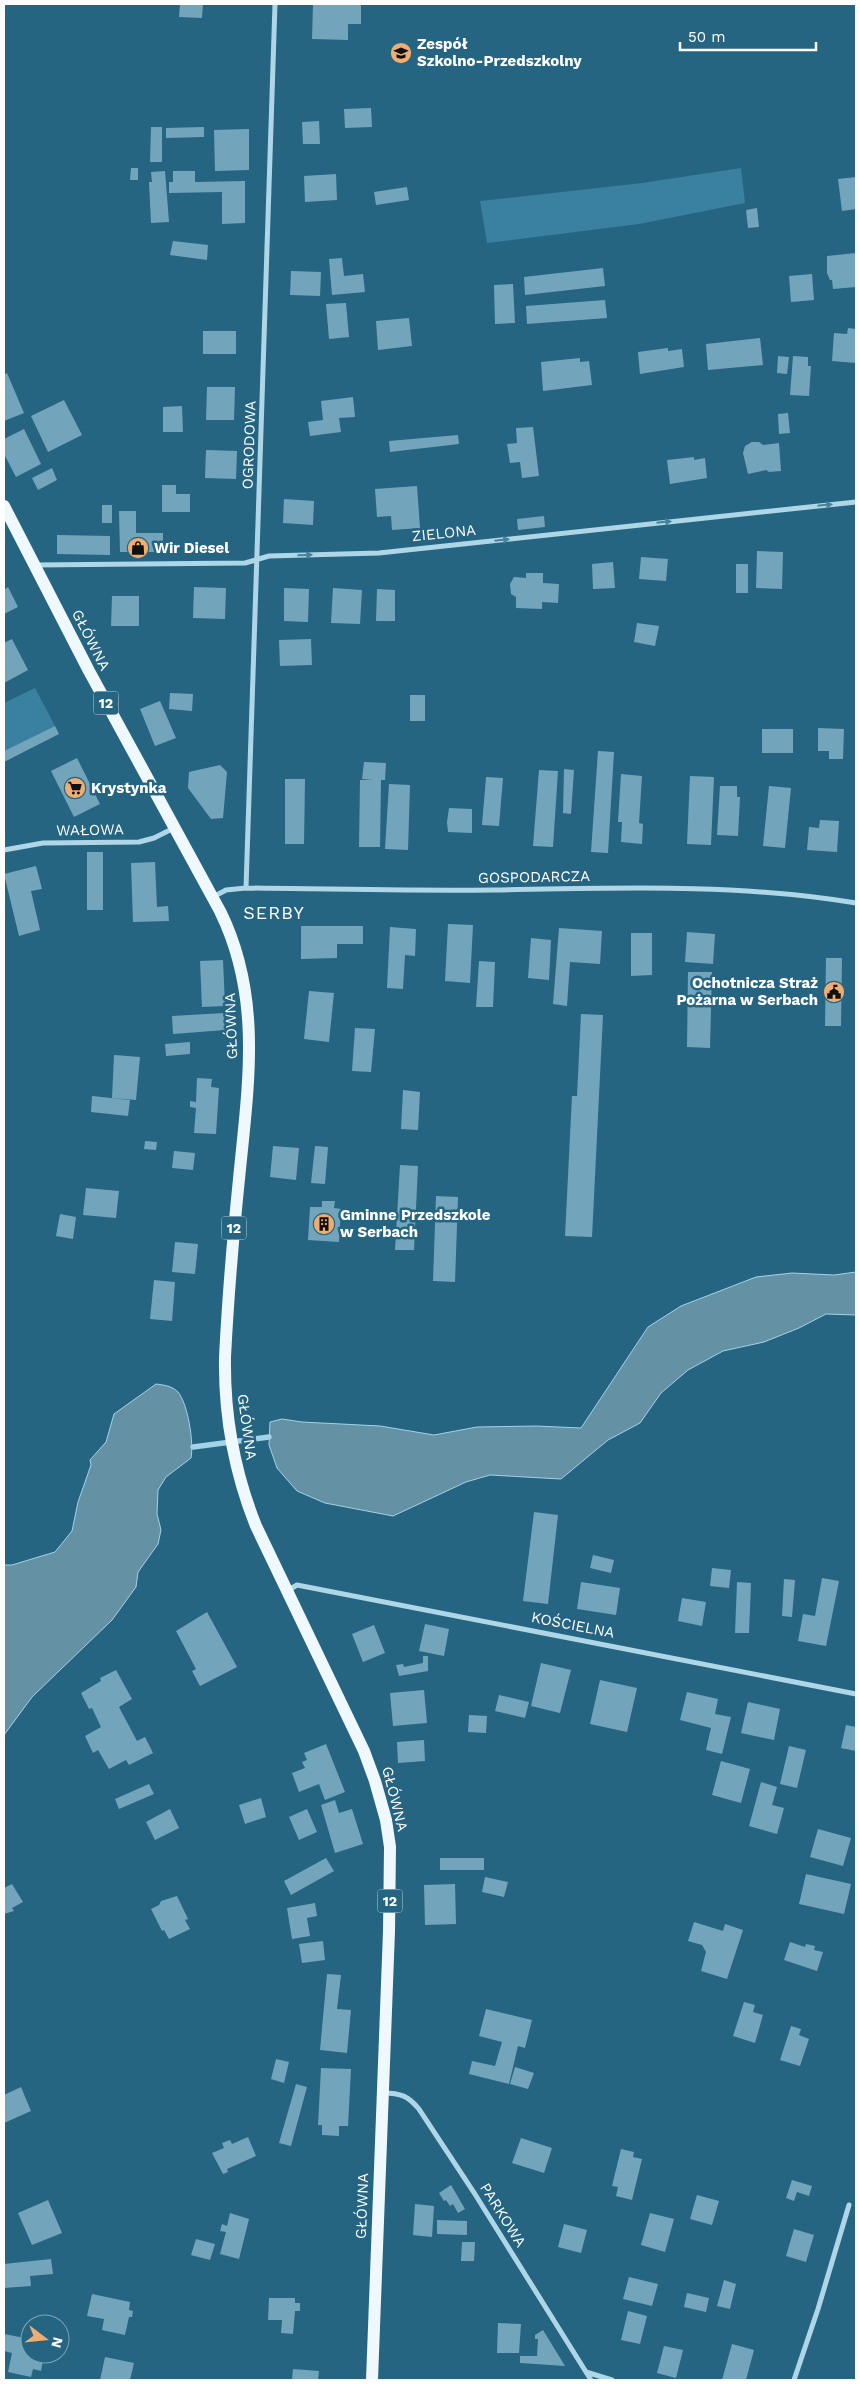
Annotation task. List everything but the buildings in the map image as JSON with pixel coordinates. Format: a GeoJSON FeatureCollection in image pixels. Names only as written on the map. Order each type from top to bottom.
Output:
{"type":"FeatureCollection","features":[{"type":"Feature","properties":{"kind":"main road","name":"GŁÓWNA"},"geometry":{"type":"LineString","coordinates":[[4,506],[93,679],[213,897],[229,929],[241,961],[247,995],[249,1027],[245,1120],[227,1310],[224,1371],[232,1454],[246,1501],[286,1591],[364,1751],[376,1781],[386,1820],[390,1870],[372,2380]]}},
{"type":"Feature","properties":{"kind":"street","name":"OGRODOWA"},"geometry":{"type":"LineString","coordinates":[[246,888],[274,4]]}},
{"type":"Feature","properties":{"kind":"street","name":"ZIELONA"},"geometry":{"type":"LineString","coordinates":[[34,564],[245,563],[269,556],[379,553],[856,502]]}},
{"type":"Feature","properties":{"kind":"street","name":"WAŁOWA"},"geometry":{"type":"LineString","coordinates":[[4,850],[43,843],[139,842],[154,838],[174,828]]}},
{"type":"Feature","properties":{"kind":"street","name":"GOSPODARCZA"},"geometry":{"type":"LineString","coordinates":[[213,897],[226,890],[246,888],[432,891],[605,888],[808,895],[856,903]]}},
{"type":"Feature","properties":{"kind":"street","name":"KOŚCIELNA"},"geometry":{"type":"LineString","coordinates":[[286,1591],[297,1585],[856,1694]]}},
{"type":"Feature","properties":{"kind":"street","name":"PARKOWA"},"geometry":{"type":"LineString","coordinates":[[383,2093],[399,2093],[409,2097],[419,2109],[473,2191],[591,2380]]}},
{"type":"Feature","properties":{"kind":"street"},"geometry":{"type":"LineString","coordinates":[[794,2380],[818,2309],[849,2205]]}},
{"type":"Feature","properties":{"kind":"street"},"geometry":{"type":"LineString","coordinates":[[586,2371],[612,2380]]}},
{"type":"Feature","properties":{"kind":"shaded area"},"geometry":{"type":"Polygon","coordinates":[[[741,168],[745,203],[639,224],[487,243],[480,201],[642,183],[741,168]]]}},
{"type":"Feature","properties":{"kind":"shaded area"},"geometry":{"type":"Polygon","coordinates":[[[35,688],[55,726],[4,751],[4,703],[35,688]]]}},
{"type":"Feature","properties":{"kind":"shaded area"},"geometry":{"type":"Polygon","coordinates":[[[856,1272],[856,1315],[826,1314],[799,1328],[764,1342],[723,1351],[688,1370],[661,1393],[640,1423],[608,1440],[561,1479],[490,1475],[466,1482],[393,1516],[325,1503],[297,1491],[277,1468],[269,1445],[270,1422],[282,1419],[302,1422],[380,1426],[434,1435],[477,1427],[536,1426],[581,1428],[648,1327],[681,1306],[756,1277],[792,1273],[834,1275],[856,1272]]]}},
{"type":"Feature","properties":{"kind":"shaded area"},"geometry":{"type":"Polygon","coordinates":[[[156,1384],[173,1388],[182,1398],[192,1443],[191,1458],[166,1477],[158,1490],[157,1514],[161,1530],[158,1544],[138,1572],[136,1587],[112,1620],[32,1697],[4,1735],[4,1565],[12,1565],[55,1552],[72,1531],[78,1502],[91,1465],[90,1460],[106,1442],[114,1414],[156,1384]]]}},
{"type":"Feature","properties":{"kind":"waterway"},"geometry":{"type":"LineString","coordinates":[[193,1447],[269,1437]]}},
{"type":"Feature","properties":{"kind":"place","name":"Zespół Szkolno-Przedszkolny"},"geometry":{"type":"Point","coordinates":[401,53]}},
{"type":"Feature","properties":{"kind":"place","name":"Wir Diesel"},"geometry":{"type":"Point","coordinates":[138,548]}},
{"type":"Feature","properties":{"kind":"place","name":"Krystynka"},"geometry":{"type":"Point","coordinates":[75,788]}},
{"type":"Feature","properties":{"kind":"place","name":"Ochotnicza Straż Pożarna w Serbach"},"geometry":{"type":"Point","coordinates":[834,992]}},
{"type":"Feature","properties":{"kind":"place","name":"Gminne Przedszkole w Serbach"},"geometry":{"type":"Point","coordinates":[324,1224]}},
{"type":"Feature","properties":{"kind":"district","name":"SERBY"},"geometry":{"type":"Point","coordinates":[274,913]}}]}
